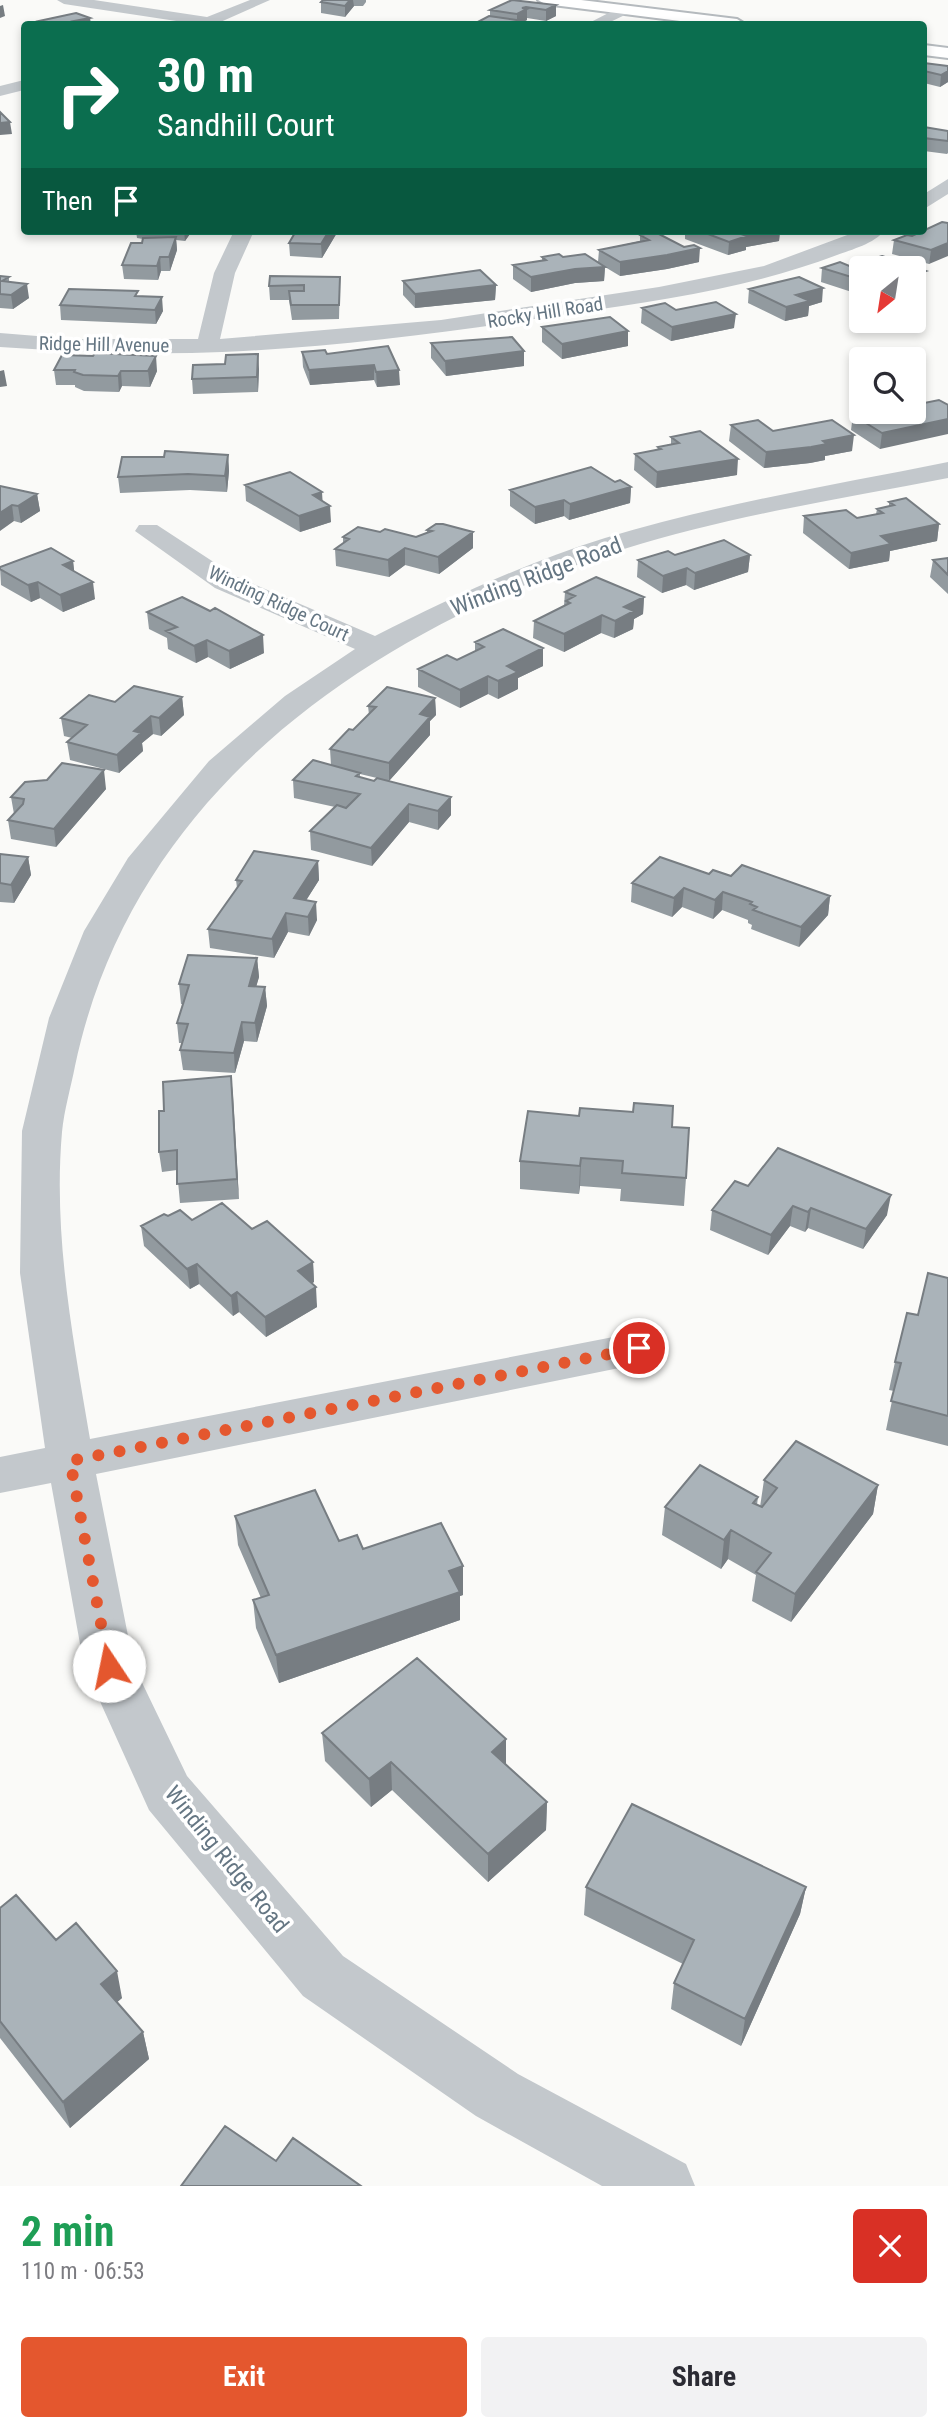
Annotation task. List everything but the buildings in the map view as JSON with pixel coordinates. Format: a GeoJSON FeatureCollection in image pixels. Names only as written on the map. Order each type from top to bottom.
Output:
{"type":"FeatureCollection","features":[{"type":"Feature","properties":{"kind":"main road"},"geometry":{"type":"LineString","coordinates":[[545,0],[713,21]]}},
{"type":"Feature","properties":{"kind":"main road"},"geometry":{"type":"LineString","coordinates":[[927,50],[948,53]]}},
{"type":"Feature","properties":{"kind":"street"},"geometry":{"type":"LineString","coordinates":[[64,0],[194,21]]}},
{"type":"Feature","properties":{"kind":"street"},"geometry":{"type":"LineString","coordinates":[[211,21],[263,0]]}},
{"type":"Feature","properties":{"kind":"street"},"geometry":{"type":"LineString","coordinates":[[601,21],[624,10]]}},
{"type":"Feature","properties":{"kind":"street"},"geometry":{"type":"LineString","coordinates":[[0,91],[21,86]]}},
{"type":"Feature","properties":{"kind":"street"},"geometry":{"type":"LineString","coordinates":[[927,198],[944,178]]}},
{"type":"Feature","properties":{"kind":"street"},"geometry":{"type":"LineString","coordinates":[[208,346],[222,273],[242,235]]}},
{"type":"Feature","properties":{"kind":"street","name":"Rocky Hill Road"},"geometry":{"type":"LineString","coordinates":[[208,346],[358,338],[424,331],[672,292],[742,276],[818,254],[864,235]]}},
{"type":"Feature","properties":{"kind":"street","name":"Ridge Hill Avenue"},"geometry":{"type":"LineString","coordinates":[[0,340],[71,345],[208,346]]}},
{"type":"Feature","properties":{"kind":"street","name":"Winding Ridge Road"},"geometry":{"type":"LineString","coordinates":[[664,2186],[497,2095],[323,1976],[168,1793],[109,1666],[70,1461],[41,1273],[42,1131],[67,1018],[102,931],[140,865],[220,768],[296,702],[377,647],[484,592],[614,544],[715,517],[944,475]]}},
{"type":"Feature","properties":{"kind":"street","name":"Winding Ridge Court"},"geometry":{"type":"LineString","coordinates":[[148,531],[225,582],[327,628],[377,647]]}},
{"type":"Feature","properties":{"kind":"street"},"geometry":{"type":"LineString","coordinates":[[0,1475],[639,1348]]}},
{"type":"Feature","properties":{"kind":"route"},"geometry":{"type":"LineString","coordinates":[[109,1666],[70,1461],[639,1348]]}}]}
